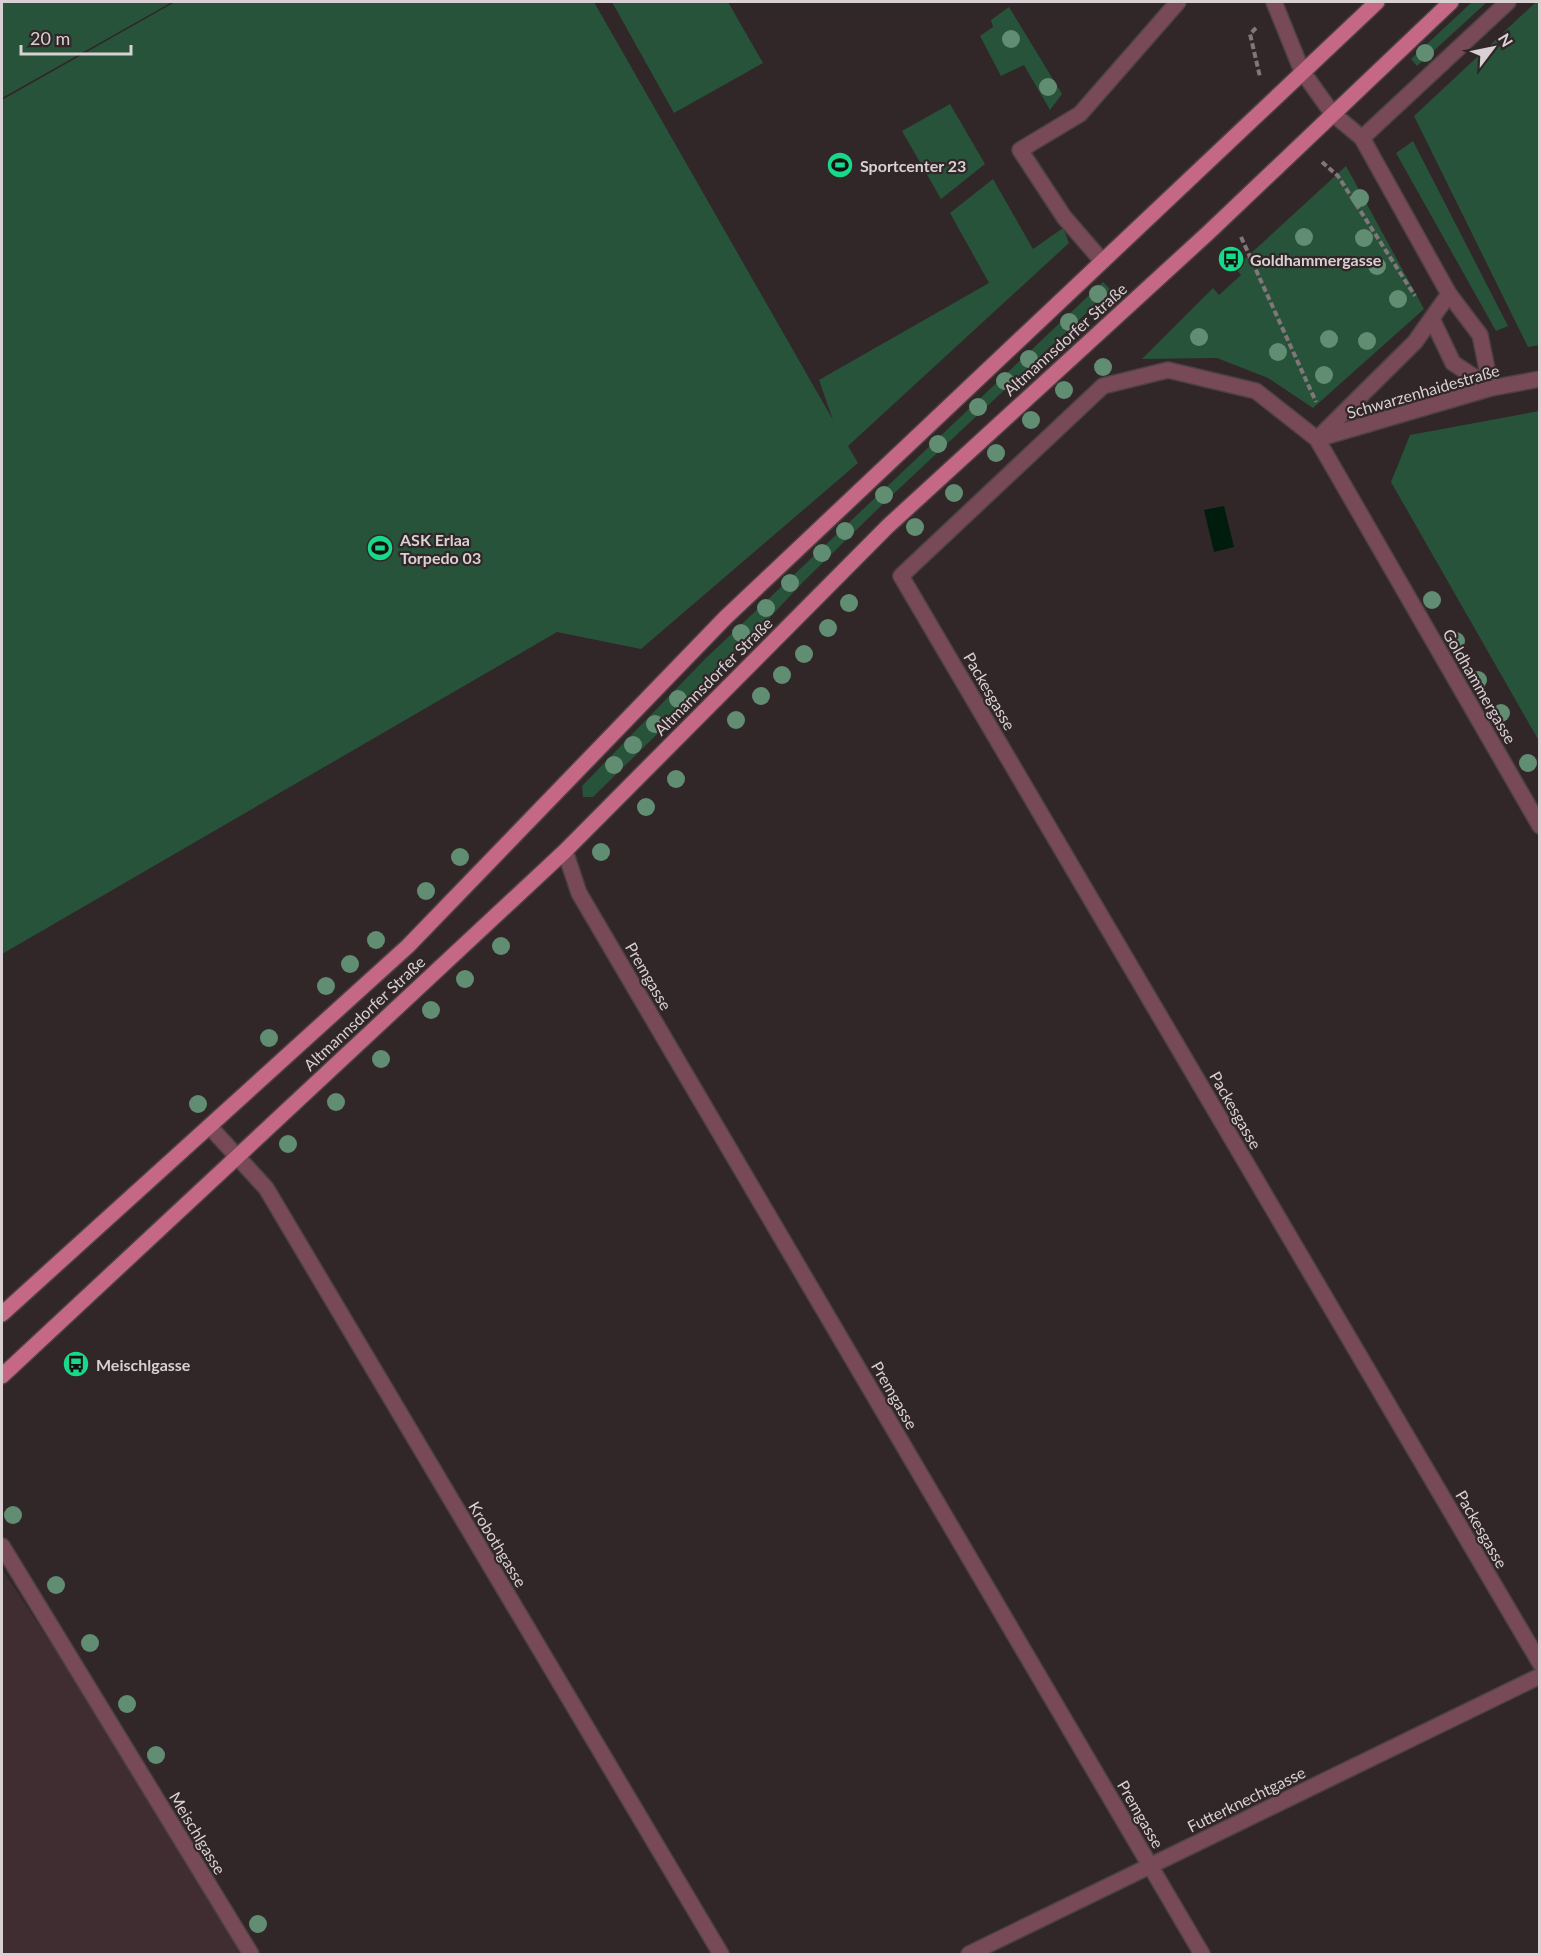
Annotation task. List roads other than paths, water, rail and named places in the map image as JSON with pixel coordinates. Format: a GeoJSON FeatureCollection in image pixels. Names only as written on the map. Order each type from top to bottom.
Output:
{"type":"FeatureCollection","features":[{"type":"Feature","properties":{"kind":"main road","name":"Altmannsdorfer Straße"},"geometry":{"type":"LineString","coordinates":[[2,1314],[408,946],[725,618],[1377,2]]}},
{"type":"Feature","properties":{"kind":"main road","name":"Altmannsdorfer Straße"},"geometry":{"type":"LineString","coordinates":[[2,1376],[565,851],[888,526],[1230,212],[1451,2]]}},
{"type":"Feature","properties":{"kind":"street"},"geometry":{"type":"LineString","coordinates":[[1102,261],[1064,217],[1020,150],[1080,114],[1178,2]]}},
{"type":"Feature","properties":{"kind":"street"},"geometry":{"type":"LineString","coordinates":[[1274,2],[1302,71],[1332,113],[1362,138],[1449,294],[1480,335],[1491,388]]}},
{"type":"Feature","properties":{"kind":"street"},"geometry":{"type":"LineString","coordinates":[[1362,138],[1508,2]]}},
{"type":"Feature","properties":{"kind":"street"},"geometry":{"type":"LineString","coordinates":[[1317,439],[1415,342],[1449,294]]}},
{"type":"Feature","properties":{"kind":"street"},"geometry":{"type":"LineString","coordinates":[[1432,319],[1453,363],[1491,388]]}},
{"type":"Feature","properties":{"kind":"street","name":"Goldhammergasse"},"geometry":{"type":"LineString","coordinates":[[901,576],[1103,386],[1168,370],[1256,391],[1317,439],[1539,826]]}},
{"type":"Feature","properties":{"kind":"street","name":"Schwarzenhaidestraße"},"geometry":{"type":"LineString","coordinates":[[1317,439],[1491,388],[1539,379]]}},
{"type":"Feature","properties":{"kind":"street","name":"Packesgasse"},"geometry":{"type":"LineString","coordinates":[[901,576],[1539,1663]]}},
{"type":"Feature","properties":{"kind":"street","name":"Premgasse"},"geometry":{"type":"LineString","coordinates":[[565,851],[579,893],[1202,1954]]}},
{"type":"Feature","properties":{"kind":"street","name":"Krobothgasse"},"geometry":{"type":"LineString","coordinates":[[210,1127],[266,1188],[721,1954]]}},
{"type":"Feature","properties":{"kind":"street","name":"Meischlgasse"},"geometry":{"type":"LineString","coordinates":[[2,1546],[251,1954]]}},
{"type":"Feature","properties":{"kind":"street","name":"Futterknechtgasse"},"geometry":{"type":"LineString","coordinates":[[969,1954],[1539,1676]]}},
{"type":"Feature","properties":{"kind":"place","name":"Sportcenter 23"},"geometry":{"type":"Point","coordinates":[840,165]}},
{"type":"Feature","properties":{"kind":"place","name":"Goldhammergasse"},"geometry":{"type":"Point","coordinates":[1231,259]}},
{"type":"Feature","properties":{"kind":"place","name":"ASK Erlaa Torpedo 03"},"geometry":{"type":"Point","coordinates":[380,548]}},
{"type":"Feature","properties":{"kind":"place","name":"Meischlgasse"},"geometry":{"type":"Point","coordinates":[76,1364]}}]}
